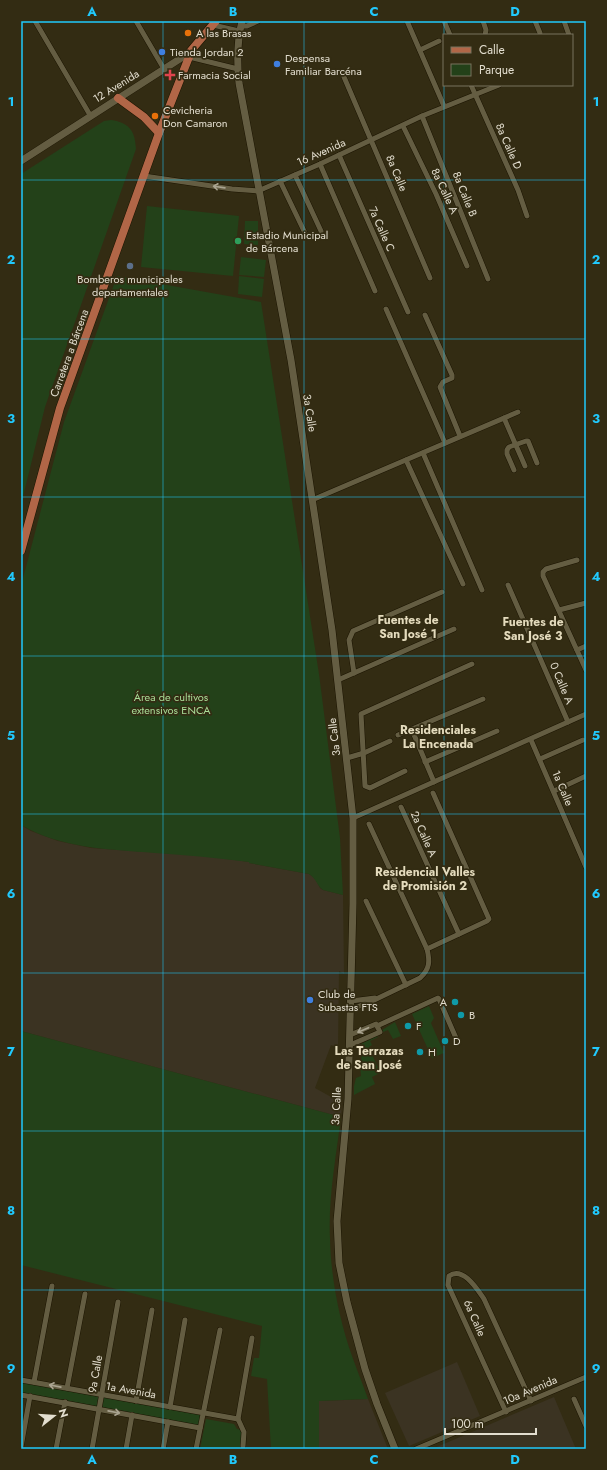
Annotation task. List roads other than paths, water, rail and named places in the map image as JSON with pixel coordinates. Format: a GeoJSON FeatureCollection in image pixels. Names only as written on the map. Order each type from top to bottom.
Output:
{"type":"FeatureCollection","features":[{"type":"Feature","properties":{"kind":"main road","name":"12 Avenida"},"geometry":{"type":"LineString","coordinates":[[21,161],[90,115],[189,55],[214,23]]}},
{"type":"Feature","properties":{"kind":"main road","name":"3a Calle"},"geometry":{"type":"LineString","coordinates":[[240,26],[238,69],[258,191],[288,347],[331,623],[353,818],[350,1045],[348,1099],[337,1221],[338,1257],[356,1339],[377,1404],[395,1449]]}},
{"type":"Feature","properties":{"kind":"main road","name":"Carretera a Bárcena"},"geometry":{"type":"LineString","coordinates":[[21,551],[60,408],[159,133],[189,55]]}},
{"type":"Feature","properties":{"kind":"main road"},"geometry":{"type":"LineString","coordinates":[[118,98],[136,110],[159,133]]}},
{"type":"Feature","properties":{"kind":"street"},"geometry":{"type":"LineString","coordinates":[[35,21],[90,115]]}},
{"type":"Feature","properties":{"kind":"street"},"geometry":{"type":"LineString","coordinates":[[136,21],[164,69]]}},
{"type":"Feature","properties":{"kind":"street"},"geometry":{"type":"LineString","coordinates":[[214,23],[247,26],[258,21]]}},
{"type":"Feature","properties":{"kind":"street"},"geometry":{"type":"LineString","coordinates":[[407,21],[444,106]]}},
{"type":"Feature","properties":{"kind":"street"},"geometry":{"type":"LineString","coordinates":[[444,21],[450,34]]}},
{"type":"Feature","properties":{"kind":"street"},"geometry":{"type":"LineString","coordinates":[[483,21],[486,30],[485,34]]}},
{"type":"Feature","properties":{"kind":"street"},"geometry":{"type":"LineString","coordinates":[[535,21],[540,33]]}},
{"type":"Feature","properties":{"kind":"street"},"geometry":{"type":"LineString","coordinates":[[564,21],[569,34]]}},
{"type":"Feature","properties":{"kind":"street"},"geometry":{"type":"LineString","coordinates":[[420,50],[439,41]]}},
{"type":"Feature","properties":{"kind":"street"},"geometry":{"type":"LineString","coordinates":[[189,55],[238,69]]}},
{"type":"Feature","properties":{"kind":"street","name":"8a Calle"},"geometry":{"type":"LineString","coordinates":[[344,77],[430,278]]}},
{"type":"Feature","properties":{"kind":"street","name":"8a Calle D"},"geometry":{"type":"LineString","coordinates":[[471,86],[518,190],[527,216]]}},
{"type":"Feature","properties":{"kind":"street","name":"16 Avenida"},"geometry":{"type":"LineString","coordinates":[[144,176],[232,189],[258,191],[320,164],[444,106],[496,86]]}},
{"type":"Feature","properties":{"kind":"street","name":"8a Calle B"},"geometry":{"type":"LineString","coordinates":[[422,116],[488,279]]}},
{"type":"Feature","properties":{"kind":"street","name":"8a Calle A"},"geometry":{"type":"LineString","coordinates":[[403,126],[436,194],[467,266]]}},
{"type":"Feature","properties":{"kind":"street","name":"7a Calle C"},"geometry":{"type":"LineString","coordinates":[[339,155],[408,312]]}},
{"type":"Feature","properties":{"kind":"street"},"geometry":{"type":"LineString","coordinates":[[320,164],[375,291]]}},
{"type":"Feature","properties":{"kind":"street"},"geometry":{"type":"LineString","coordinates":[[295,175],[321,231]]}},
{"type":"Feature","properties":{"kind":"street"},"geometry":{"type":"LineString","coordinates":[[280,181],[305,233]]}},
{"type":"Feature","properties":{"kind":"street"},"geometry":{"type":"LineString","coordinates":[[386,309],[445,443]]}},
{"type":"Feature","properties":{"kind":"street"},"geometry":{"type":"LineString","coordinates":[[425,315],[452,375],[452,378],[443,382],[440,387],[460,436]]}},
{"type":"Feature","properties":{"kind":"street"},"geometry":{"type":"LineString","coordinates":[[312,500],[518,412]]}},
{"type":"Feature","properties":{"kind":"street"},"geometry":{"type":"LineString","coordinates":[[504,418],[525,466]]}},
{"type":"Feature","properties":{"kind":"street"},"geometry":{"type":"LineString","coordinates":[[514,470],[507,450],[509,447],[528,442],[537,463]]}},
{"type":"Feature","properties":{"kind":"street"},"geometry":{"type":"LineString","coordinates":[[423,453],[482,590]]}},
{"type":"Feature","properties":{"kind":"street"},"geometry":{"type":"LineString","coordinates":[[406,460],[463,584]]}},
{"type":"Feature","properties":{"kind":"street"},"geometry":{"type":"LineString","coordinates":[[577,560],[546,569],[543,572],[543,576],[586,670]]}},
{"type":"Feature","properties":{"kind":"street","name":"0 Calle A"},"geometry":{"type":"LineString","coordinates":[[508,585],[568,722]]}},
{"type":"Feature","properties":{"kind":"street"},"geometry":{"type":"LineString","coordinates":[[354,673],[349,640],[353,631],[442,592]]}},
{"type":"Feature","properties":{"kind":"street"},"geometry":{"type":"LineString","coordinates":[[559,610],[586,603]]}},
{"type":"Feature","properties":{"kind":"street"},"geometry":{"type":"LineString","coordinates":[[338,680],[454,629]]}},
{"type":"Feature","properties":{"kind":"street"},"geometry":{"type":"LineString","coordinates":[[578,650],[586,646]]}},
{"type":"Feature","properties":{"kind":"street"},"geometry":{"type":"LineString","coordinates":[[404,772],[370,788],[365,786],[361,714],[472,664]]}},
{"type":"Feature","properties":{"kind":"street"},"geometry":{"type":"LineString","coordinates":[[398,735],[483,699]]}},
{"type":"Feature","properties":{"kind":"street"},"geometry":{"type":"LineString","coordinates":[[353,818],[531,740],[586,714]]}},
{"type":"Feature","properties":{"kind":"street"},"geometry":{"type":"LineString","coordinates":[[412,730],[434,782]]}},
{"type":"Feature","properties":{"kind":"street"},"geometry":{"type":"LineString","coordinates":[[425,762],[497,731]]}},
{"type":"Feature","properties":{"kind":"street","name":"1a Calle"},"geometry":{"type":"LineString","coordinates":[[531,740],[586,867]]}},
{"type":"Feature","properties":{"kind":"street"},"geometry":{"type":"LineString","coordinates":[[540,759],[583,740]]}},
{"type":"Feature","properties":{"kind":"street"},"geometry":{"type":"LineString","coordinates":[[347,758],[364,753],[390,741]]}},
{"type":"Feature","properties":{"kind":"street"},"geometry":{"type":"LineString","coordinates":[[554,791],[586,776]]}},
{"type":"Feature","properties":{"kind":"street"},"geometry":{"type":"LineString","coordinates":[[427,949],[489,919],[433,793]]}},
{"type":"Feature","properties":{"kind":"street","name":"2a Calle A"},"geometry":{"type":"LineString","coordinates":[[401,807],[459,934]]}},
{"type":"Feature","properties":{"kind":"street"},"geometry":{"type":"LineString","coordinates":[[351,1009],[368,1004],[420,978],[426,973],[429,967],[430,957],[369,824]]}},
{"type":"Feature","properties":{"kind":"street"},"geometry":{"type":"LineString","coordinates":[[366,901],[406,985]]}},
{"type":"Feature","properties":{"kind":"street"},"geometry":{"type":"LineString","coordinates":[[351,1001],[378,998]]}},
{"type":"Feature","properties":{"kind":"street"},"geometry":{"type":"LineString","coordinates":[[350,1035],[377,1025],[438,998],[456,1038]]}},
{"type":"Feature","properties":{"kind":"street"},"geometry":{"type":"LineString","coordinates":[[350,1045],[380,1032],[377,1025]]}},
{"type":"Feature","properties":{"kind":"street","name":"6a Calle"},"geometry":{"type":"LineString","coordinates":[[506,1412],[448,1285],[449,1276],[454,1273],[458,1272],[463,1275],[476,1288],[484,1299],[531,1400]]}},
{"type":"Feature","properties":{"kind":"street"},"geometry":{"type":"LineString","coordinates":[[34,1382],[52,1286]]}},
{"type":"Feature","properties":{"kind":"street"},"geometry":{"type":"LineString","coordinates":[[67,1388],[85,1294]]}},
{"type":"Feature","properties":{"kind":"street","name":"9a Calle"},"geometry":{"type":"LineString","coordinates":[[92,1449],[118,1302]]}},
{"type":"Feature","properties":{"kind":"street"},"geometry":{"type":"LineString","coordinates":[[136,1401],[152,1310]]}},
{"type":"Feature","properties":{"kind":"street"},"geometry":{"type":"LineString","coordinates":[[170,1407],[185,1320]]}},
{"type":"Feature","properties":{"kind":"street"},"geometry":{"type":"LineString","coordinates":[[196,1449],[220,1330]]}},
{"type":"Feature","properties":{"kind":"street"},"geometry":{"type":"LineString","coordinates":[[243,1446],[244,1432],[238,1419],[252,1338]]}},
{"type":"Feature","properties":{"kind":"street","name":"10a Avenida"},"geometry":{"type":"LineString","coordinates":[[416,1449],[586,1377]]}},
{"type":"Feature","properties":{"kind":"street","name":"1a Avenida"},"geometry":{"type":"LineString","coordinates":[[21,1380],[238,1419]]}},
{"type":"Feature","properties":{"kind":"street"},"geometry":{"type":"LineString","coordinates":[[21,1395],[200,1428]]}},
{"type":"Feature","properties":{"kind":"street"},"geometry":{"type":"LineString","coordinates":[[21,1447],[30,1396]]}},
{"type":"Feature","properties":{"kind":"street"},"geometry":{"type":"LineString","coordinates":[[574,1399],[586,1426]]}},
{"type":"Feature","properties":{"kind":"street"},"geometry":{"type":"LineString","coordinates":[[56,1449],[65,1402]]}},
{"type":"Feature","properties":{"kind":"street"},"geometry":{"type":"LineString","coordinates":[[126,1449],[132,1415]]}},
{"type":"Feature","properties":{"kind":"street"},"geometry":{"type":"LineString","coordinates":[[163,1449],[168,1422]]}},
{"type":"Feature","properties":{"kind":"place","name":"A las Brasas"},"geometry":{"type":"Point","coordinates":[188,33]}},
{"type":"Feature","properties":{"kind":"place","name":"Tienda Jordan 2"},"geometry":{"type":"Point","coordinates":[162,52]}},
{"type":"Feature","properties":{"kind":"place","name":"Despensa Familiar Barcéna"},"geometry":{"type":"Point","coordinates":[277,64]}},
{"type":"Feature","properties":{"kind":"place","name":"Farmacia Social"},"geometry":{"type":"Point","coordinates":[170,75]}},
{"type":"Feature","properties":{"kind":"place","name":"Cevicheria Don Camaron"},"geometry":{"type":"Point","coordinates":[155,116]}},
{"type":"Feature","properties":{"kind":"place","name":"Estadio Municipal de Bárcena"},"geometry":{"type":"Point","coordinates":[238,241]}},
{"type":"Feature","properties":{"kind":"place","name":"Bomberos municipales departamentales"},"geometry":{"type":"Point","coordinates":[130,266]}},
{"type":"Feature","properties":{"kind":"place","name":"Club de Subastas FTS"},"geometry":{"type":"Point","coordinates":[310,1000]}},
{"type":"Feature","properties":{"kind":"place","name":"A"},"geometry":{"type":"Point","coordinates":[455,1002]}},
{"type":"Feature","properties":{"kind":"place","name":"B"},"geometry":{"type":"Point","coordinates":[461,1015]}},
{"type":"Feature","properties":{"kind":"place","name":"F"},"geometry":{"type":"Point","coordinates":[408,1026]}},
{"type":"Feature","properties":{"kind":"place","name":"D"},"geometry":{"type":"Point","coordinates":[445,1041]}},
{"type":"Feature","properties":{"kind":"place","name":"H"},"geometry":{"type":"Point","coordinates":[420,1052]}},
{"type":"Feature","properties":{"kind":"district","name":"Fuentes de San José 1"},"geometry":{"type":"Point","coordinates":[408,627]}},
{"type":"Feature","properties":{"kind":"district","name":"Fuentes de San José 3"},"geometry":{"type":"Point","coordinates":[533,629]}},
{"type":"Feature","properties":{"kind":"district","name":"Residenciales La Encenada"},"geometry":{"type":"Point","coordinates":[438,737]}},
{"type":"Feature","properties":{"kind":"district","name":"Residencial Valles de Promisión 2"},"geometry":{"type":"Point","coordinates":[425,879]}},
{"type":"Feature","properties":{"kind":"district","name":"Las Terrazas de San José"},"geometry":{"type":"Point","coordinates":[369,1058]}},
{"type":"Feature","properties":{"kind":"park label","name":"Área de cultivos extensivos ENCA"},"geometry":{"type":"Point","coordinates":[171,703]}}]}
